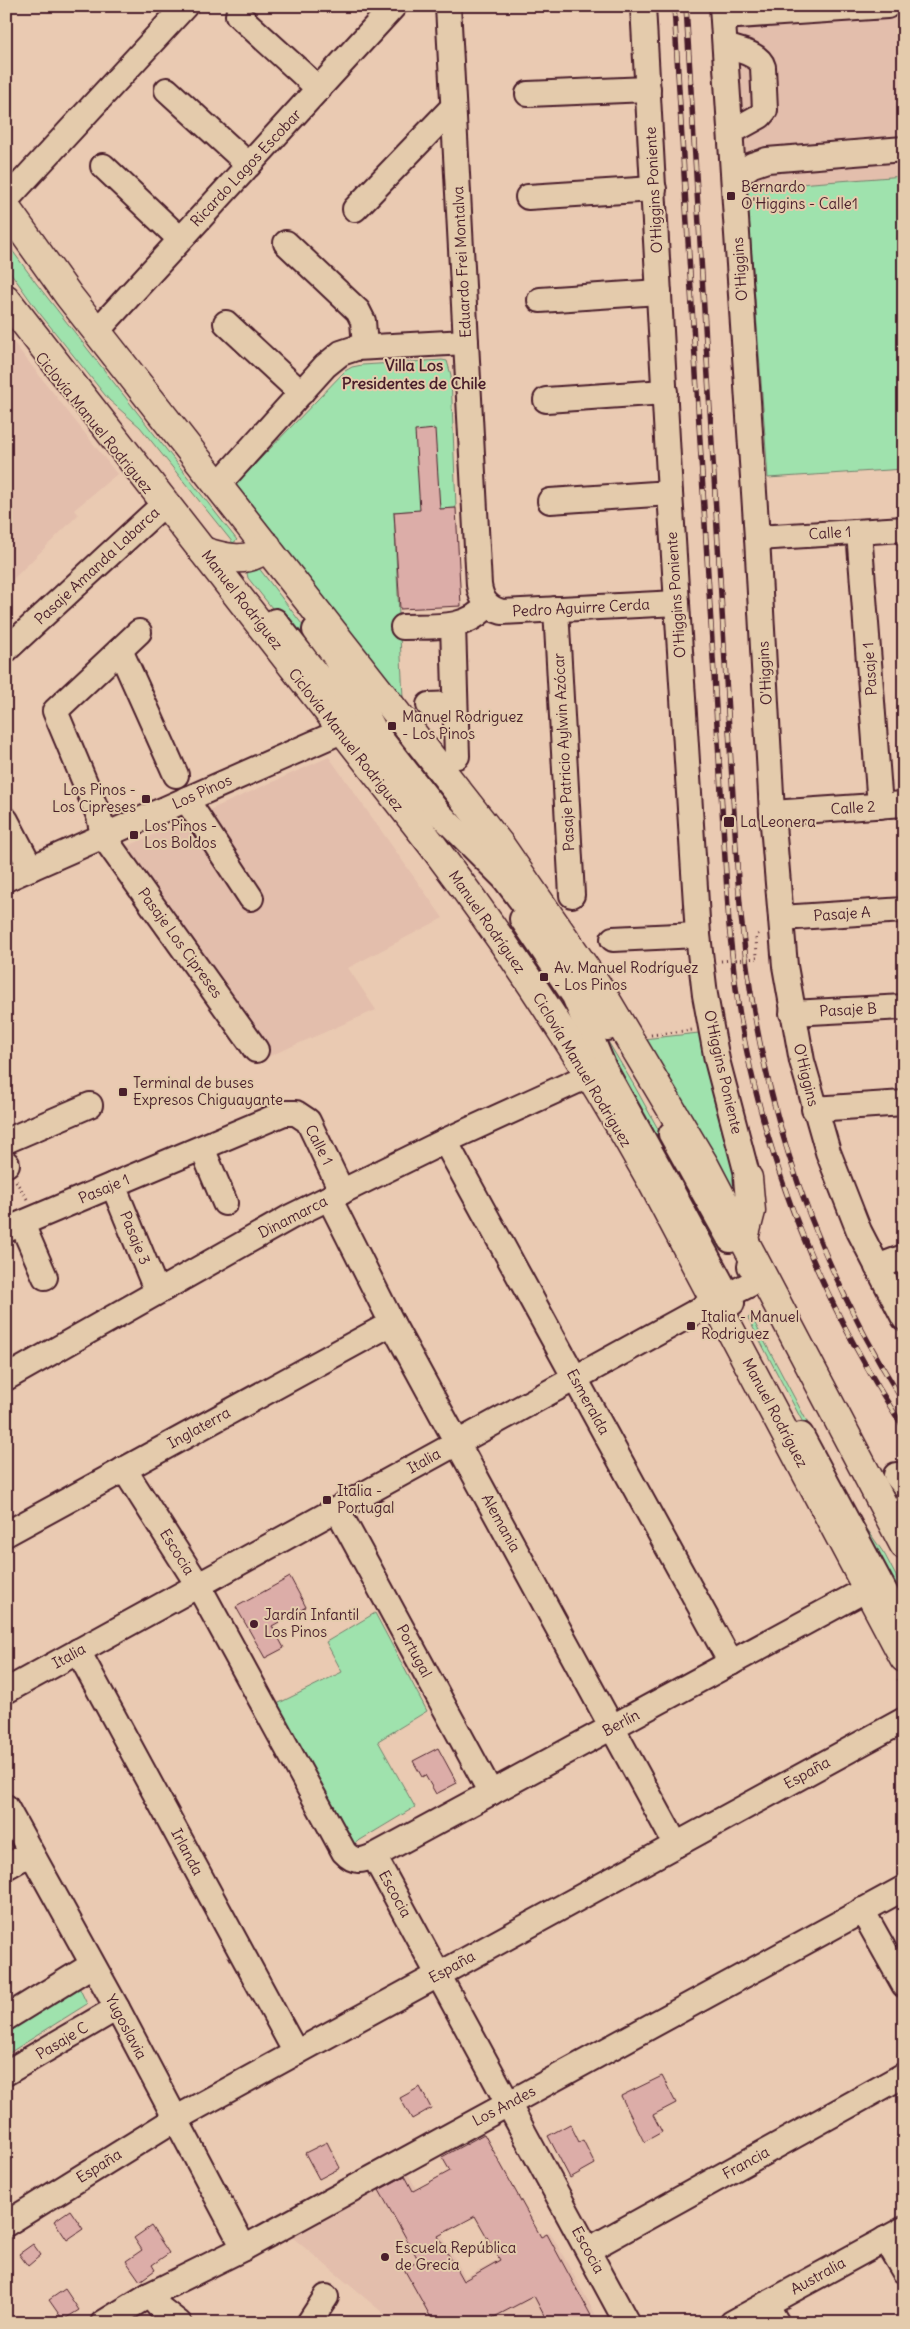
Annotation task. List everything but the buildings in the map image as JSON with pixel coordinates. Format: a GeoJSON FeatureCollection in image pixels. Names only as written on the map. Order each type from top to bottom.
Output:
{"type":"FeatureCollection","features":[{"type":"Feature","properties":{"kind":"main road"},"geometry":{"type":"LineString","coordinates":[[6,208],[97,331],[218,485],[262,551],[506,853],[598,988],[680,1122],[744,1238],[904,1545]]}},
{"type":"Feature","properties":{"kind":"main road","name":"Manuel Rodríguez"},"geometry":{"type":"LineString","coordinates":[[9,299],[165,503],[464,886],[545,1004],[590,1075],[722,1298],[867,1589],[899,1665]]}},
{"type":"Feature","properties":{"kind":"main road"},"geometry":{"type":"LineString","coordinates":[[203,551],[236,558],[262,551]]}},
{"type":"Feature","properties":{"kind":"main road"},"geometry":{"type":"LineString","coordinates":[[744,1238],[751,1211],[748,1178]]}},
{"type":"Feature","properties":{"kind":"street"},"geometry":{"type":"LineString","coordinates":[[6,200],[185,6]]}},
{"type":"Feature","properties":{"kind":"street","name":"Eduardo Frei Montalva"},"geometry":{"type":"LineString","coordinates":[[448,6],[479,585],[487,605]]}},
{"type":"Feature","properties":{"kind":"street","name":"O'Higgins Poniente"},"geometry":{"type":"LineString","coordinates":[[643,6],[670,492],[698,935],[711,1028],[748,1178]]}},
{"type":"Feature","properties":{"kind":"street"},"geometry":{"type":"LineString","coordinates":[[723,12],[887,6]]}},
{"type":"Feature","properties":{"kind":"street","name":"Ricardo Lagos Escobar"},"geometry":{"type":"LineString","coordinates":[[97,331],[319,89],[387,9]]}},
{"type":"Feature","properties":{"kind":"street","name":"O'Higgins"},"geometry":{"type":"LineString","coordinates":[[723,12],[757,538],[772,813],[781,918],[792,1012],[814,1108],[843,1195],[877,1267],[904,1318]]}},
{"type":"Feature","properties":{"kind":"street"},"geometry":{"type":"LineString","coordinates":[[238,15],[319,89]]}},
{"type":"Feature","properties":{"kind":"street"},"geometry":{"type":"LineString","coordinates":[[725,46],[756,57],[761,61],[763,67],[765,110],[760,116],[731,132]]}},
{"type":"Feature","properties":{"kind":"street"},"geometry":{"type":"LineString","coordinates":[[528,94],[648,89]]}},
{"type":"Feature","properties":{"kind":"street"},"geometry":{"type":"LineString","coordinates":[[167,90],[249,165]]}},
{"type":"Feature","properties":{"kind":"street"},"geometry":{"type":"LineString","coordinates":[[355,209],[454,107]]}},
{"type":"Feature","properties":{"kind":"street"},"geometry":{"type":"LineString","coordinates":[[734,178],[752,165],[767,160],[904,149]]}},
{"type":"Feature","properties":{"kind":"street"},"geometry":{"type":"LineString","coordinates":[[103,166],[180,240]]}},
{"type":"Feature","properties":{"kind":"street"},"geometry":{"type":"LineString","coordinates":[[528,197],[654,189]]}},
{"type":"Feature","properties":{"kind":"street"},"geometry":{"type":"LineString","coordinates":[[6,230],[67,315],[262,551],[333,654],[377,734],[439,813],[504,878],[536,920],[584,990],[632,1067],[731,1243],[746,1263],[764,1277]]}},
{"type":"Feature","properties":{"kind":"street"},"geometry":{"type":"LineString","coordinates":[[286,243],[358,311],[363,321],[365,347]]}},
{"type":"Feature","properties":{"kind":"street"},"geometry":{"type":"LineString","coordinates":[[540,300],[659,292]]}},
{"type":"Feature","properties":{"kind":"street"},"geometry":{"type":"LineString","coordinates":[[226,323],[301,392]]}},
{"type":"Feature","properties":{"kind":"street"},"geometry":{"type":"LineString","coordinates":[[218,485],[332,359],[348,350],[365,347],[466,342]]}},
{"type":"Feature","properties":{"kind":"street"},"geometry":{"type":"LineString","coordinates":[[546,400],[665,392]]}},
{"type":"Feature","properties":{"kind":"street"},"geometry":{"type":"LineString","coordinates":[[550,501],[670,492]]}},
{"type":"Feature","properties":{"kind":"street","name":"Pasaje Amanda Labarca"},"geometry":{"type":"LineString","coordinates":[[6,650],[165,503]]}},
{"type":"Feature","properties":{"kind":"street","name":"Calle 1"},"geometry":{"type":"LineString","coordinates":[[757,538],[904,529]]}},
{"type":"Feature","properties":{"kind":"street","name":"Pasaje 1"},"geometry":{"type":"LineString","coordinates":[[859,532],[880,806]]}},
{"type":"Feature","properties":{"kind":"street"},"geometry":{"type":"LineString","coordinates":[[203,551],[232,574],[254,596],[441,832],[495,883],[519,914],[574,996],[604,1068],[665,1178],[722,1298],[904,1627]]}},
{"type":"Feature","properties":{"kind":"street","name":"Pedro Aguirre Cerda"},"geometry":{"type":"LineString","coordinates":[[487,605],[502,612],[677,603]]}},
{"type":"Feature","properties":{"kind":"street"},"geometry":{"type":"LineString","coordinates":[[403,627],[453,625],[473,619],[487,605]]}},
{"type":"Feature","properties":{"kind":"street","name":"Pasaje Patricio Aylwin Azócar"},"geometry":{"type":"LineString","coordinates":[[556,609],[572,895]]}},
{"type":"Feature","properties":{"kind":"street"},"geometry":{"type":"LineString","coordinates":[[453,625],[457,756]]}},
{"type":"Feature","properties":{"kind":"street"},"geometry":{"type":"LineString","coordinates":[[103,836],[99,816],[55,711],[139,632]]}},
{"type":"Feature","properties":{"kind":"street"},"geometry":{"type":"LineString","coordinates":[[120,650],[176,775]]}},
{"type":"Feature","properties":{"kind":"street"},"geometry":{"type":"LineString","coordinates":[[429,705],[455,704]]}},
{"type":"Feature","properties":{"kind":"street","name":"Los Pinos"},"geometry":{"type":"LineString","coordinates":[[6,879],[344,730]]}},
{"type":"Feature","properties":{"kind":"street"},"geometry":{"type":"LineString","coordinates":[[186,800],[251,898]]}},
{"type":"Feature","properties":{"kind":"street","name":"Calle 2"},"geometry":{"type":"LineString","coordinates":[[772,813],[904,804]]}},
{"type":"Feature","properties":{"kind":"street"},"geometry":{"type":"LineString","coordinates":[[6,820],[31,868]]}},
{"type":"Feature","properties":{"kind":"street","name":"Pasaje Los Cipreses"},"geometry":{"type":"LineString","coordinates":[[103,836],[256,1050]]}},
{"type":"Feature","properties":{"kind":"street","name":"Pasaje A"},"geometry":{"type":"LineString","coordinates":[[781,918],[904,910]]}},
{"type":"Feature","properties":{"kind":"street"},"geometry":{"type":"LineString","coordinates":[[613,939],[698,935]]}},
{"type":"Feature","properties":{"kind":"street","name":"Pasaje B"},"geometry":{"type":"LineString","coordinates":[[792,1012],[904,1007]]}},
{"type":"Feature","properties":{"kind":"street","name":"Dinamarca"},"geometry":{"type":"LineString","coordinates":[[6,1378],[263,1232],[446,1141],[590,1075]]}},
{"type":"Feature","properties":{"kind":"street"},"geometry":{"type":"LineString","coordinates":[[814,1108],[904,1103]]}},
{"type":"Feature","properties":{"kind":"street"},"geometry":{"type":"LineString","coordinates":[[6,1141],[90,1105]]}},
{"type":"Feature","properties":{"kind":"street","name":"Calle 1"},"geometry":{"type":"LineString","coordinates":[[202,1148],[278,1115],[290,1112],[296,1114],[308,1121],[336,1195]]}},
{"type":"Feature","properties":{"kind":"street","name":"Esmeralda"},"geometry":{"type":"LineString","coordinates":[[446,1141],[731,1663]]}},
{"type":"Feature","properties":{"kind":"street"},"geometry":{"type":"LineString","coordinates":[[202,1148],[226,1204]]}},
{"type":"Feature","properties":{"kind":"street","name":"Pasaje 1"},"geometry":{"type":"LineString","coordinates":[[22,1224],[202,1148]]}},
{"type":"Feature","properties":{"kind":"street","name":"Pasaje 3"},"geometry":{"type":"LineString","coordinates":[[113,1185],[157,1292]]}},
{"type":"Feature","properties":{"kind":"street","name":"Alemania"},"geometry":{"type":"LineString","coordinates":[[336,1195],[392,1323],[676,1845]]}},
{"type":"Feature","properties":{"kind":"street"},"geometry":{"type":"LineString","coordinates":[[22,1224],[45,1277]]}},
{"type":"Feature","properties":{"kind":"street"},"geometry":{"type":"LineString","coordinates":[[877,1267],[904,1257]]}},
{"type":"Feature","properties":{"kind":"street","name":"Italia"},"geometry":{"type":"LineString","coordinates":[[6,1691],[575,1378],[764,1277]]}},
{"type":"Feature","properties":{"kind":"street","name":"Inglaterra"},"geometry":{"type":"LineString","coordinates":[[6,1534],[392,1323]]}},
{"type":"Feature","properties":{"kind":"street","name":"Escocia"},"geometry":{"type":"LineString","coordinates":[[124,1469],[198,1586],[344,1852],[355,1860],[362,1861],[374,1856],[627,2323]]}},
{"type":"Feature","properties":{"kind":"street","name":"Portugal"},"geometry":{"type":"LineString","coordinates":[[337,1509],[491,1793]]}},
{"type":"Feature","properties":{"kind":"street","name":"Berlín"},"geometry":{"type":"LineString","coordinates":[[374,1856],[867,1589]]}},
{"type":"Feature","properties":{"kind":"street","name":"Irlanda"},"geometry":{"type":"LineString","coordinates":[[78,1651],[296,2053]]}},
{"type":"Feature","properties":{"kind":"street","name":"España"},"geometry":{"type":"LineString","coordinates":[[6,2224],[175,2119],[904,1720]]}},
{"type":"Feature","properties":{"kind":"street","name":"Yugoslavia"},"geometry":{"type":"LineString","coordinates":[[6,1807],[117,2008],[244,2248]]}},
{"type":"Feature","properties":{"kind":"street"},"geometry":{"type":"LineString","coordinates":[[6,1867],[31,1853]]}},
{"type":"Feature","properties":{"kind":"street","name":"Los Andes"},"geometry":{"type":"LineString","coordinates":[[103,2323],[149,2296],[244,2248],[904,1888]]}},
{"type":"Feature","properties":{"kind":"street"},"geometry":{"type":"LineString","coordinates":[[862,1910],[904,1985]]}},
{"type":"Feature","properties":{"kind":"street"},"geometry":{"type":"LineString","coordinates":[[6,2018],[92,1965]]}},
{"type":"Feature","properties":{"kind":"street","name":"Pasaje C"},"geometry":{"type":"LineString","coordinates":[[6,2073],[117,2008]]}},
{"type":"Feature","properties":{"kind":"street","name":"Francia"},"geometry":{"type":"LineString","coordinates":[[588,2250],[904,2075]]}},
{"type":"Feature","properties":{"kind":"street"},"geometry":{"type":"LineString","coordinates":[[894,2234],[904,2271]]}},
{"type":"Feature","properties":{"kind":"street","name":"Australia"},"geometry":{"type":"LineString","coordinates":[[732,2323],[771,2314],[894,2234]]}},
{"type":"Feature","properties":{"kind":"street"},"geometry":{"type":"LineString","coordinates":[[149,2296],[161,2310],[179,2323]]}},
{"type":"Feature","properties":{"kind":"street"},"geometry":{"type":"LineString","coordinates":[[309,2323],[326,2298]]}},
{"type":"Feature","properties":{"kind":"path"},"geometry":{"type":"LineString","coordinates":[[701,962],[757,958],[756,936],[781,918]]}},
{"type":"Feature","properties":{"kind":"path"},"geometry":{"type":"LineString","coordinates":[[631,1040],[660,1033],[711,1028]]}},
{"type":"Feature","properties":{"kind":"path"},"geometry":{"type":"LineString","coordinates":[[6,1164],[22,1224]]}},
{"type":"Feature","properties":{"kind":"path"},"geometry":{"type":"LineString","coordinates":[[899,1665],[904,1690]]}},
{"type":"Feature","properties":{"kind":"shaded area"},"geometry":{"type":"Polygon","coordinates":[[[737,6],[904,6],[904,176],[747,188],[737,6]]]}},
{"type":"Feature","properties":{"kind":"shaded area"},"geometry":{"type":"Polygon","coordinates":[[[6,333],[117,474],[74,510],[78,515],[6,586],[6,333]]]}},
{"type":"Feature","properties":{"kind":"shaded area"},"geometry":{"type":"Polygon","coordinates":[[[329,757],[443,918],[348,968],[376,1010],[265,1058],[121,849],[329,757]]]}},
{"type":"Feature","properties":{"kind":"shaded area","name":"Escuela República de Grecia"},"geometry":{"type":"Polygon","coordinates":[[[407,2172],[465,2277],[550,2232],[600,2323],[395,2323],[292,2237],[407,2172]]]}},
{"type":"Feature","properties":{"kind":"green space"},"geometry":{"type":"Polygon","coordinates":[[[904,176],[904,469],[768,478],[747,188],[904,176]]]}},
{"type":"Feature","properties":{"kind":"green space"},"geometry":{"type":"Polygon","coordinates":[[[6,242],[237,540],[233,543],[140,427],[109,400],[37,310],[6,266],[6,242]]]}},
{"type":"Feature","properties":{"kind":"green space"},"geometry":{"type":"Polygon","coordinates":[[[447,361],[451,375],[456,508],[394,512],[403,698],[236,484],[345,371],[362,365],[447,361]]]}},
{"type":"Feature","properties":{"kind":"green space"},"geometry":{"type":"Polygon","coordinates":[[[258,567],[325,654],[352,708],[248,578],[247,573],[258,567]]]}},
{"type":"Feature","properties":{"kind":"green space"},"geometry":{"type":"Polygon","coordinates":[[[591,1013],[635,1087],[723,1247],[715,1252],[616,1075],[591,1013]]]}},
{"type":"Feature","properties":{"kind":"green space"},"geometry":{"type":"Polygon","coordinates":[[[699,1033],[744,1185],[746,1214],[643,1039],[699,1033]]]}},
{"type":"Feature","properties":{"kind":"green space"},"geometry":{"type":"Polygon","coordinates":[[[751,1316],[854,1510],[885,1555],[904,1591],[904,1615],[748,1318],[751,1316]]]}},
{"type":"Feature","properties":{"kind":"green space"},"geometry":{"type":"Polygon","coordinates":[[[375,1613],[427,1711],[378,1741],[415,1807],[352,1845],[277,1704],[342,1672],[326,1642],[375,1613]]]}},
{"type":"Feature","properties":{"kind":"green space"},"geometry":{"type":"Polygon","coordinates":[[[78,1985],[87,2004],[6,2055],[6,2030],[78,1985]]]}},
{"type":"Feature","properties":{"kind":"railway"},"geometry":{"type":"LineString","coordinates":[[674,6],[729,925],[739,1010],[755,1090],[769,1141],[805,1240],[826,1289],[850,1336],[904,1428]]}},
{"type":"Feature","properties":{"kind":"railway"},"geometry":{"type":"LineString","coordinates":[[686,6],[738,881],[745,952],[756,1020],[770,1087],[788,1152],[810,1217],[837,1280],[868,1342],[904,1403]]}},
{"type":"Feature","properties":{"kind":"place","name":"Bernardo O'Higgins - Calle1"},"geometry":{"type":"Point","coordinates":[731,196]}},
{"type":"Feature","properties":{"kind":"place","name":"Manuel Rodriguez - Los Pinos"},"geometry":{"type":"Point","coordinates":[392,726]}},
{"type":"Feature","properties":{"kind":"place","name":"Los Pinos - Los Cipreses"},"geometry":{"type":"Point","coordinates":[146,799]}},
{"type":"Feature","properties":{"kind":"place","name":"La Leonera"},"geometry":{"type":"Point","coordinates":[729,822]}},
{"type":"Feature","properties":{"kind":"place","name":"Los Pinos - Los Boldos"},"geometry":{"type":"Point","coordinates":[134,835]}},
{"type":"Feature","properties":{"kind":"place","name":"Av. Manuel Rodríguez - Los Pinos"},"geometry":{"type":"Point","coordinates":[544,977]}},
{"type":"Feature","properties":{"kind":"place","name":"Terminal de buses Expresos Chiguayante"},"geometry":{"type":"Point","coordinates":[123,1092]}},
{"type":"Feature","properties":{"kind":"place","name":"Italia - Manuel Rodriguez"},"geometry":{"type":"Point","coordinates":[691,1326]}},
{"type":"Feature","properties":{"kind":"place","name":"Italia - Portugal"},"geometry":{"type":"Point","coordinates":[327,1500]}},
{"type":"Feature","properties":{"kind":"place","name":"Jardín Infantil Los Pinos"},"geometry":{"type":"Point","coordinates":[254,1624]}},
{"type":"Feature","properties":{"kind":"place","name":"Escuela República de Grecia"},"geometry":{"type":"Point","coordinates":[385,2257]}},
{"type":"Feature","properties":{"kind":"district","name":"Villa Los Presidentes de Chile"},"geometry":{"type":"Point","coordinates":[414,374]}}]}
